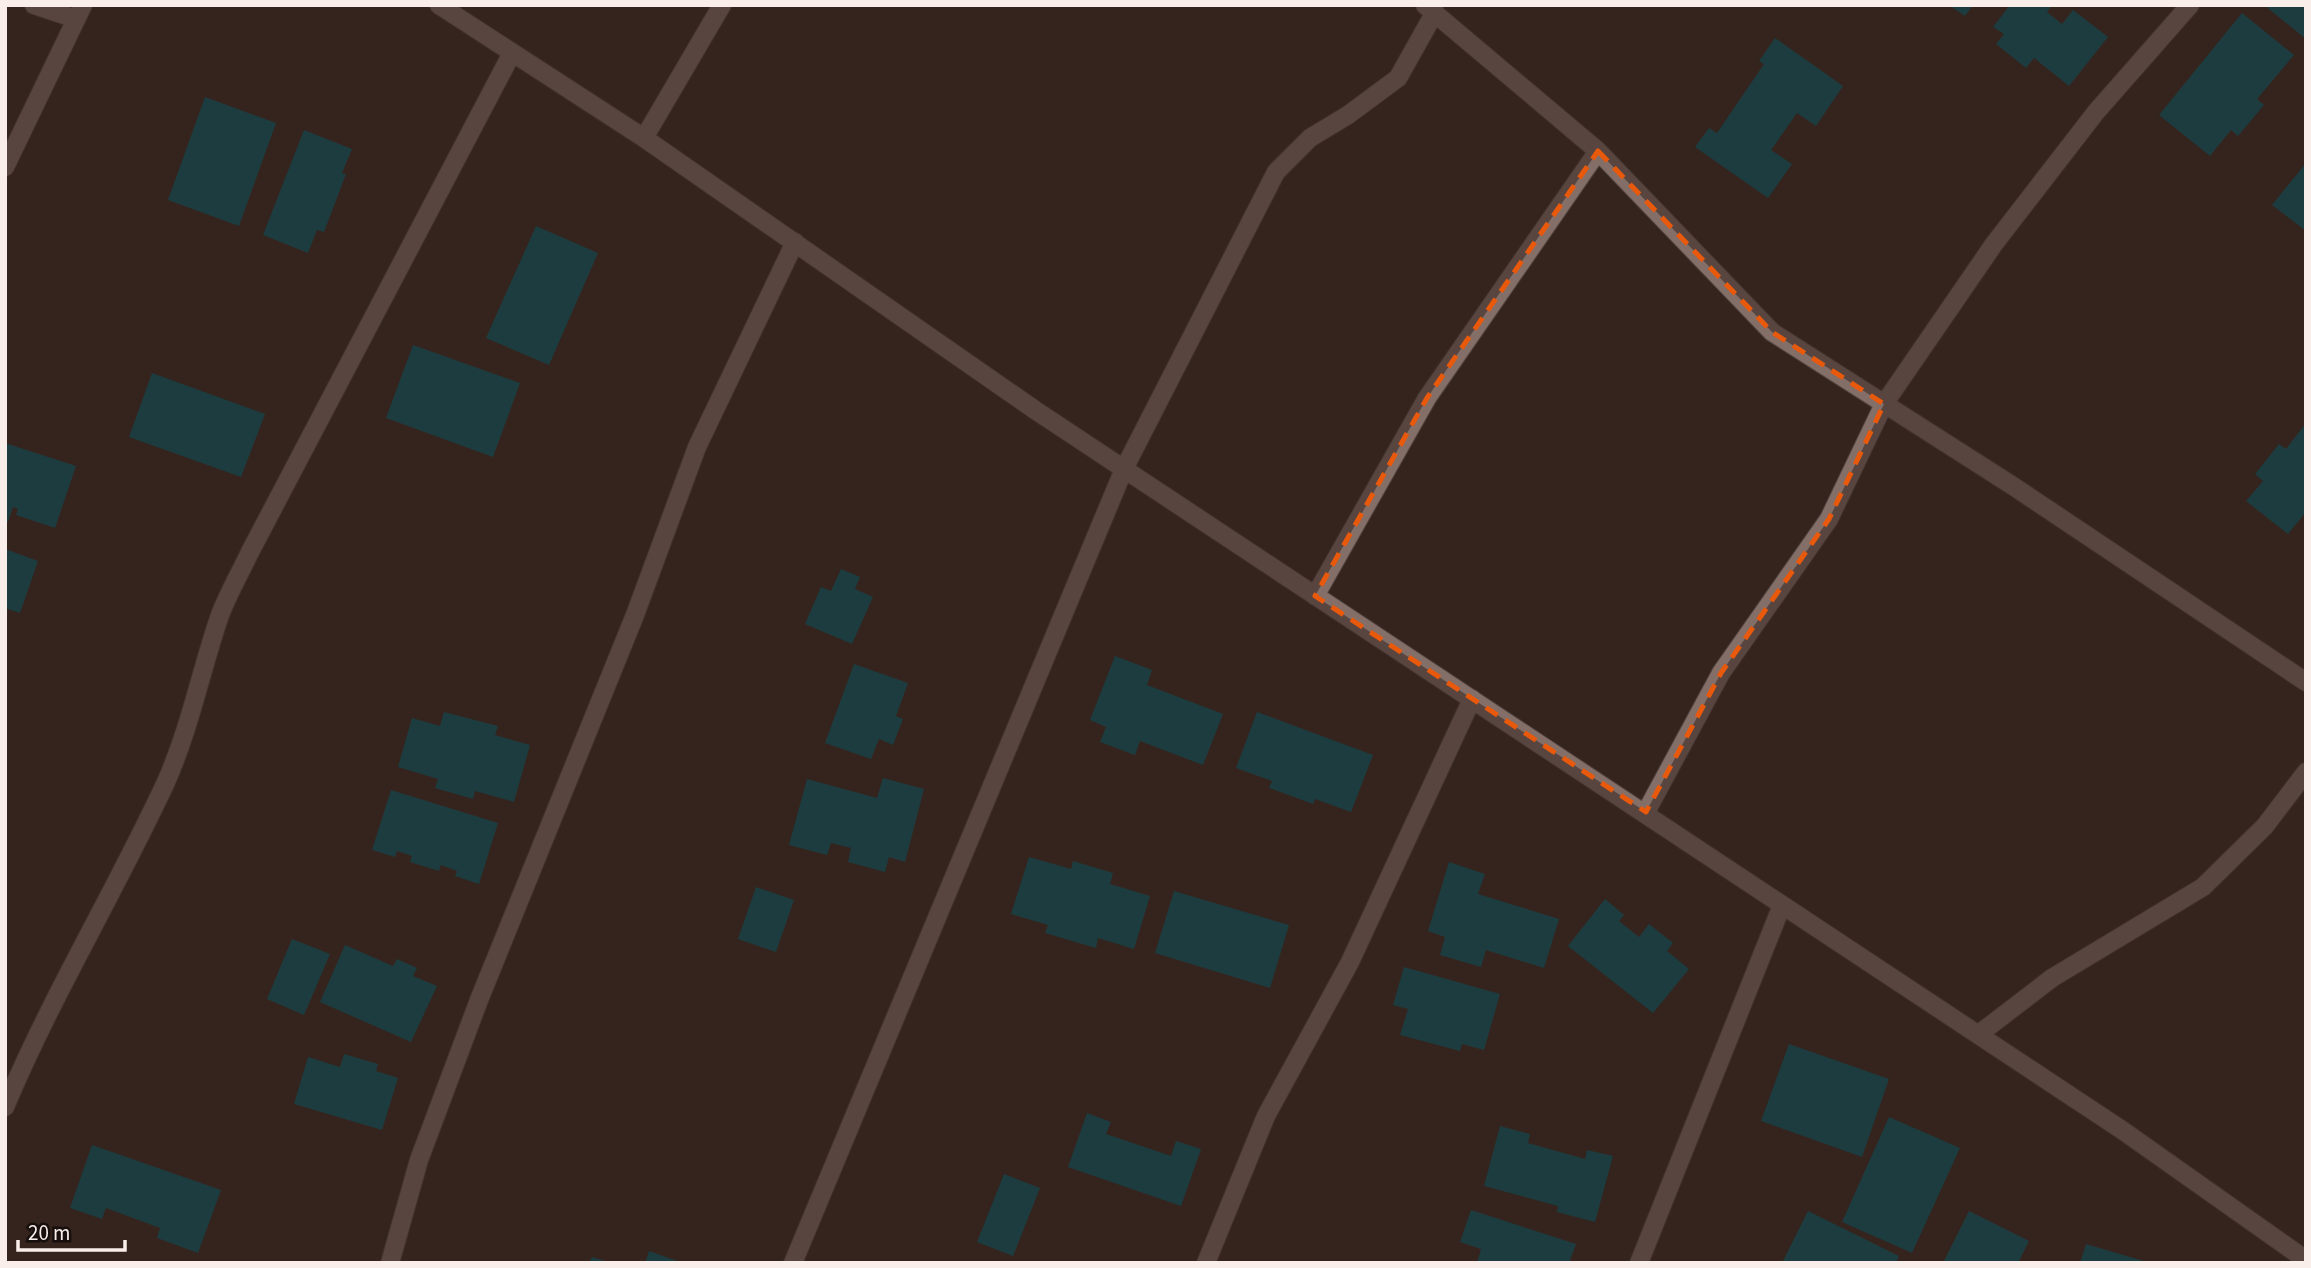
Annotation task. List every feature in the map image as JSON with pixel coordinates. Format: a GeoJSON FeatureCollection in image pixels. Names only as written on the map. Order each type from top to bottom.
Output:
{"type":"FeatureCollection","features":[{"type":"Feature","properties":{"kind":"street"},"geometry":{"type":"LineString","coordinates":[[5,167],[80,12],[34,5]]}},
{"type":"Feature","properties":{"kind":"street"},"geometry":{"type":"LineString","coordinates":[[439,5],[644,138],[1124,469],[1315,597],[1646,812],[2123,1130],[2306,1260]]}},
{"type":"Feature","properties":{"kind":"street"},"geometry":{"type":"LineString","coordinates":[[644,138],[722,5]]}},
{"type":"Feature","properties":{"kind":"street"},"geometry":{"type":"LineString","coordinates":[[1646,812],[1721,673],[1829,519],[1884,404],[1994,244],[2096,112],[2190,5]]}},
{"type":"Feature","properties":{"kind":"street"},"geometry":{"type":"LineString","coordinates":[[793,1263],[1124,469],[1276,172],[1310,138],[1348,115],[1398,78],[1430,9],[1598,151],[1772,332],[2306,682]]}},
{"type":"Feature","properties":{"kind":"street"},"geometry":{"type":"LineString","coordinates":[[5,1107],[25,1060],[116,885],[167,779],[201,686],[221,614],[250,552],[512,52]]}},
{"type":"Feature","properties":{"kind":"street"},"geometry":{"type":"LineString","coordinates":[[1315,597],[1427,398],[1598,151]]}},
{"type":"Feature","properties":{"kind":"street"},"geometry":{"type":"LineString","coordinates":[[390,1263],[419,1160],[479,1000],[635,615],[697,447],[795,242]]}},
{"type":"Feature","properties":{"kind":"street"},"geometry":{"type":"LineString","coordinates":[[1206,1263],[1266,1116],[1350,962],[1472,699]]}},
{"type":"Feature","properties":{"kind":"street"},"geometry":{"type":"LineString","coordinates":[[1979,1034],[2052,978],[2203,887],[2264,826],[2306,772]]}},
{"type":"Feature","properties":{"kind":"street"},"geometry":{"type":"LineString","coordinates":[[1639,1263],[1782,905]]}},
{"type":"Feature","properties":{"kind":"highlighted area"},"geometry":{"type":"Polygon","coordinates":[[[1598,151],[1772,332],[1884,404],[1829,519],[1721,673],[1646,812],[1315,596],[1427,398],[1598,151]]]}},
{"type":"Feature","properties":{"kind":"building"},"geometry":{"type":"Polygon","coordinates":[[[1949,5],[1973,5],[1965,16],[1949,5]]]}},
{"type":"Feature","properties":{"kind":"building"},"geometry":{"type":"Polygon","coordinates":[[[2010,5],[2052,5],[2047,12],[2062,24],[2073,10],[2108,37],[2069,86],[2034,58],[2026,68],[1996,44],[2004,34],[1993,27],[2010,5]]]}},
{"type":"Feature","properties":{"kind":"building"},"geometry":{"type":"Polygon","coordinates":[[[2264,5],[2306,5],[2306,39],[2264,5]]]}},
{"type":"Feature","properties":{"kind":"building"},"geometry":{"type":"Polygon","coordinates":[[[2242,13],[2294,55],[2257,99],[2264,105],[2238,136],[2231,130],[2210,156],[2159,115],[2242,13]]]}},
{"type":"Feature","properties":{"kind":"building"},"geometry":{"type":"Polygon","coordinates":[[[1775,38],[1843,86],[1816,126],[1797,113],[1771,150],[1792,164],[1768,198],[1695,147],[1709,128],[1717,133],[1764,64],[1759,61],[1775,38]]]}},
{"type":"Feature","properties":{"kind":"building"},"geometry":{"type":"Polygon","coordinates":[[[205,97],[276,123],[239,226],[168,200],[205,97]]]}},
{"type":"Feature","properties":{"kind":"building"},"geometry":{"type":"Polygon","coordinates":[[[304,130],[352,149],[342,173],[346,174],[324,232],[317,230],[308,253],[263,235],[304,130]]]}},
{"type":"Feature","properties":{"kind":"building"},"geometry":{"type":"Polygon","coordinates":[[[2306,163],[2306,231],[2272,205],[2306,163]]]}},
{"type":"Feature","properties":{"kind":"building"},"geometry":{"type":"Polygon","coordinates":[[[536,226],[598,253],[549,365],[486,338],[536,226]]]}},
{"type":"Feature","properties":{"kind":"building"},"geometry":{"type":"Polygon","coordinates":[[[413,345],[520,383],[493,457],[386,418],[413,345]]]}},
{"type":"Feature","properties":{"kind":"building"},"geometry":{"type":"Polygon","coordinates":[[[152,373],[265,414],[241,477],[129,437],[152,373]]]}},
{"type":"Feature","properties":{"kind":"building"},"geometry":{"type":"Polygon","coordinates":[[[2306,423],[2306,512],[2288,534],[2246,501],[2263,481],[2255,474],[2279,444],[2286,449],[2306,423]]]}},
{"type":"Feature","properties":{"kind":"building"},"geometry":{"type":"Polygon","coordinates":[[[5,443],[76,466],[55,528],[16,515],[18,509],[13,507],[8,522],[5,521],[5,443]]]}},
{"type":"Feature","properties":{"kind":"building"},"geometry":{"type":"Polygon","coordinates":[[[5,549],[38,561],[20,613],[5,608],[5,549]]]}},
{"type":"Feature","properties":{"kind":"building"},"geometry":{"type":"Polygon","coordinates":[[[841,569],[860,577],[855,589],[873,597],[852,644],[805,624],[821,587],[831,591],[841,569]]]}},
{"type":"Feature","properties":{"kind":"building"},"geometry":{"type":"Polygon","coordinates":[[[1115,656],[1152,670],[1147,685],[1223,714],[1203,765],[1140,741],[1135,755],[1100,742],[1106,727],[1090,720],[1115,656]]]}},
{"type":"Feature","properties":{"kind":"building"},"geometry":{"type":"Polygon","coordinates":[[[854,664],[908,683],[896,716],[903,719],[893,745],[879,739],[871,759],[825,743],[854,664]]]}},
{"type":"Feature","properties":{"kind":"building"},"geometry":{"type":"Polygon","coordinates":[[[444,712],[498,726],[495,735],[530,745],[514,802],[475,791],[473,799],[435,788],[438,779],[398,767],[412,718],[440,726],[444,712]]]}},
{"type":"Feature","properties":{"kind":"building"},"geometry":{"type":"Polygon","coordinates":[[[1257,712],[1373,755],[1351,812],[1315,799],[1313,804],[1269,788],[1272,781],[1236,768],[1257,712]]]}},
{"type":"Feature","properties":{"kind":"building"},"geometry":{"type":"Polygon","coordinates":[[[883,778],[924,789],[905,862],[889,857],[885,872],[848,862],[851,848],[831,843],[827,855],[789,845],[807,779],[877,798],[883,778]]]}},
{"type":"Feature","properties":{"kind":"building"},"geometry":{"type":"Polygon","coordinates":[[[391,790],[498,823],[479,884],[455,876],[457,871],[441,865],[439,871],[410,862],[412,856],[397,851],[395,857],[372,850],[391,790]]]}},
{"type":"Feature","properties":{"kind":"building"},"geometry":{"type":"Polygon","coordinates":[[[1029,857],[1071,869],[1073,861],[1113,873],[1110,884],[1150,896],[1134,949],[1098,938],[1096,948],[1045,933],[1048,925],[1011,914],[1029,857]]]}},
{"type":"Feature","properties":{"kind":"building"},"geometry":{"type":"Polygon","coordinates":[[[1449,862],[1485,874],[1478,894],[1559,919],[1544,968],[1486,950],[1481,967],[1440,955],[1445,937],[1428,931],[1449,862]]]}},
{"type":"Feature","properties":{"kind":"building"},"geometry":{"type":"Polygon","coordinates":[[[756,887],[794,900],[776,952],[738,939],[756,887]]]}},
{"type":"Feature","properties":{"kind":"building"},"geometry":{"type":"Polygon","coordinates":[[[1174,891],[1289,925],[1270,988],[1155,953],[1174,891]]]}},
{"type":"Feature","properties":{"kind":"building"},"geometry":{"type":"Polygon","coordinates":[[[1605,899],[1624,915],[1619,921],[1639,937],[1649,924],[1673,943],[1667,951],[1689,969],[1653,1013],[1568,946],[1605,899]]]}},
{"type":"Feature","properties":{"kind":"building"},"geometry":{"type":"Polygon","coordinates":[[[292,939],[330,954],[304,1015],[267,999],[292,939]]]}},
{"type":"Feature","properties":{"kind":"building"},"geometry":{"type":"Polygon","coordinates":[[[345,945],[393,966],[397,959],[417,968],[413,976],[437,986],[411,1042],[320,1002],[345,945]]]}},
{"type":"Feature","properties":{"kind":"building"},"geometry":{"type":"Polygon","coordinates":[[[1404,967],[1500,994],[1484,1050],[1462,1044],[1460,1051],[1400,1035],[1408,1009],[1393,1005],[1404,967]]]}},
{"type":"Feature","properties":{"kind":"building"},"geometry":{"type":"Polygon","coordinates":[[[1789,1044],[1889,1079],[1862,1157],[1761,1121],[1789,1044]]]}},
{"type":"Feature","properties":{"kind":"building"},"geometry":{"type":"Polygon","coordinates":[[[344,1054],[378,1064],[376,1071],[398,1078],[382,1130],[294,1104],[308,1057],[340,1067],[344,1054]]]}},
{"type":"Feature","properties":{"kind":"building"},"geometry":{"type":"Polygon","coordinates":[[[1087,1113],[1111,1122],[1106,1134],[1171,1156],[1176,1141],[1201,1149],[1181,1206],[1068,1167],[1087,1113]]]}},
{"type":"Feature","properties":{"kind":"building"},"geometry":{"type":"Polygon","coordinates":[[[1889,1117],[1960,1148],[1912,1253],[1842,1222],[1889,1117]]]}},
{"type":"Feature","properties":{"kind":"building"},"geometry":{"type":"Polygon","coordinates":[[[1500,1126],[1530,1134],[1528,1143],[1585,1159],[1587,1150],[1613,1156],[1595,1222],[1557,1212],[1558,1206],[1484,1186],[1500,1126]]]}},
{"type":"Feature","properties":{"kind":"building"},"geometry":{"type":"Polygon","coordinates":[[[92,1145],[221,1190],[198,1253],[157,1238],[160,1228],[106,1208],[102,1219],[70,1208],[92,1145]]]}},
{"type":"Feature","properties":{"kind":"building"},"geometry":{"type":"Polygon","coordinates":[[[1004,1174],[1040,1188],[1013,1256],[977,1242],[1004,1174]]]}},
{"type":"Feature","properties":{"kind":"building"},"geometry":{"type":"Polygon","coordinates":[[[1471,1210],[1576,1244],[1569,1263],[1477,1263],[1481,1249],[1460,1242],[1471,1210]]]}},
{"type":"Feature","properties":{"kind":"building"},"geometry":{"type":"Polygon","coordinates":[[[1808,1211],[1899,1256],[1896,1263],[1782,1263],[1808,1211]]]}},
{"type":"Feature","properties":{"kind":"building"},"geometry":{"type":"Polygon","coordinates":[[[1969,1211],[2029,1241],[2018,1263],[1943,1263],[1969,1211]]]}},
{"type":"Feature","properties":{"kind":"building"},"geometry":{"type":"Polygon","coordinates":[[[2086,1244],[2147,1262],[2147,1263],[2080,1263],[2086,1244]]]}},
{"type":"Feature","properties":{"kind":"building"},"geometry":{"type":"Polygon","coordinates":[[[649,1251],[680,1262],[680,1263],[645,1263],[649,1251]]]}},
{"type":"Feature","properties":{"kind":"building"},"geometry":{"type":"Polygon","coordinates":[[[592,1257],[608,1262],[608,1263],[589,1263],[592,1257]]]}}]}
